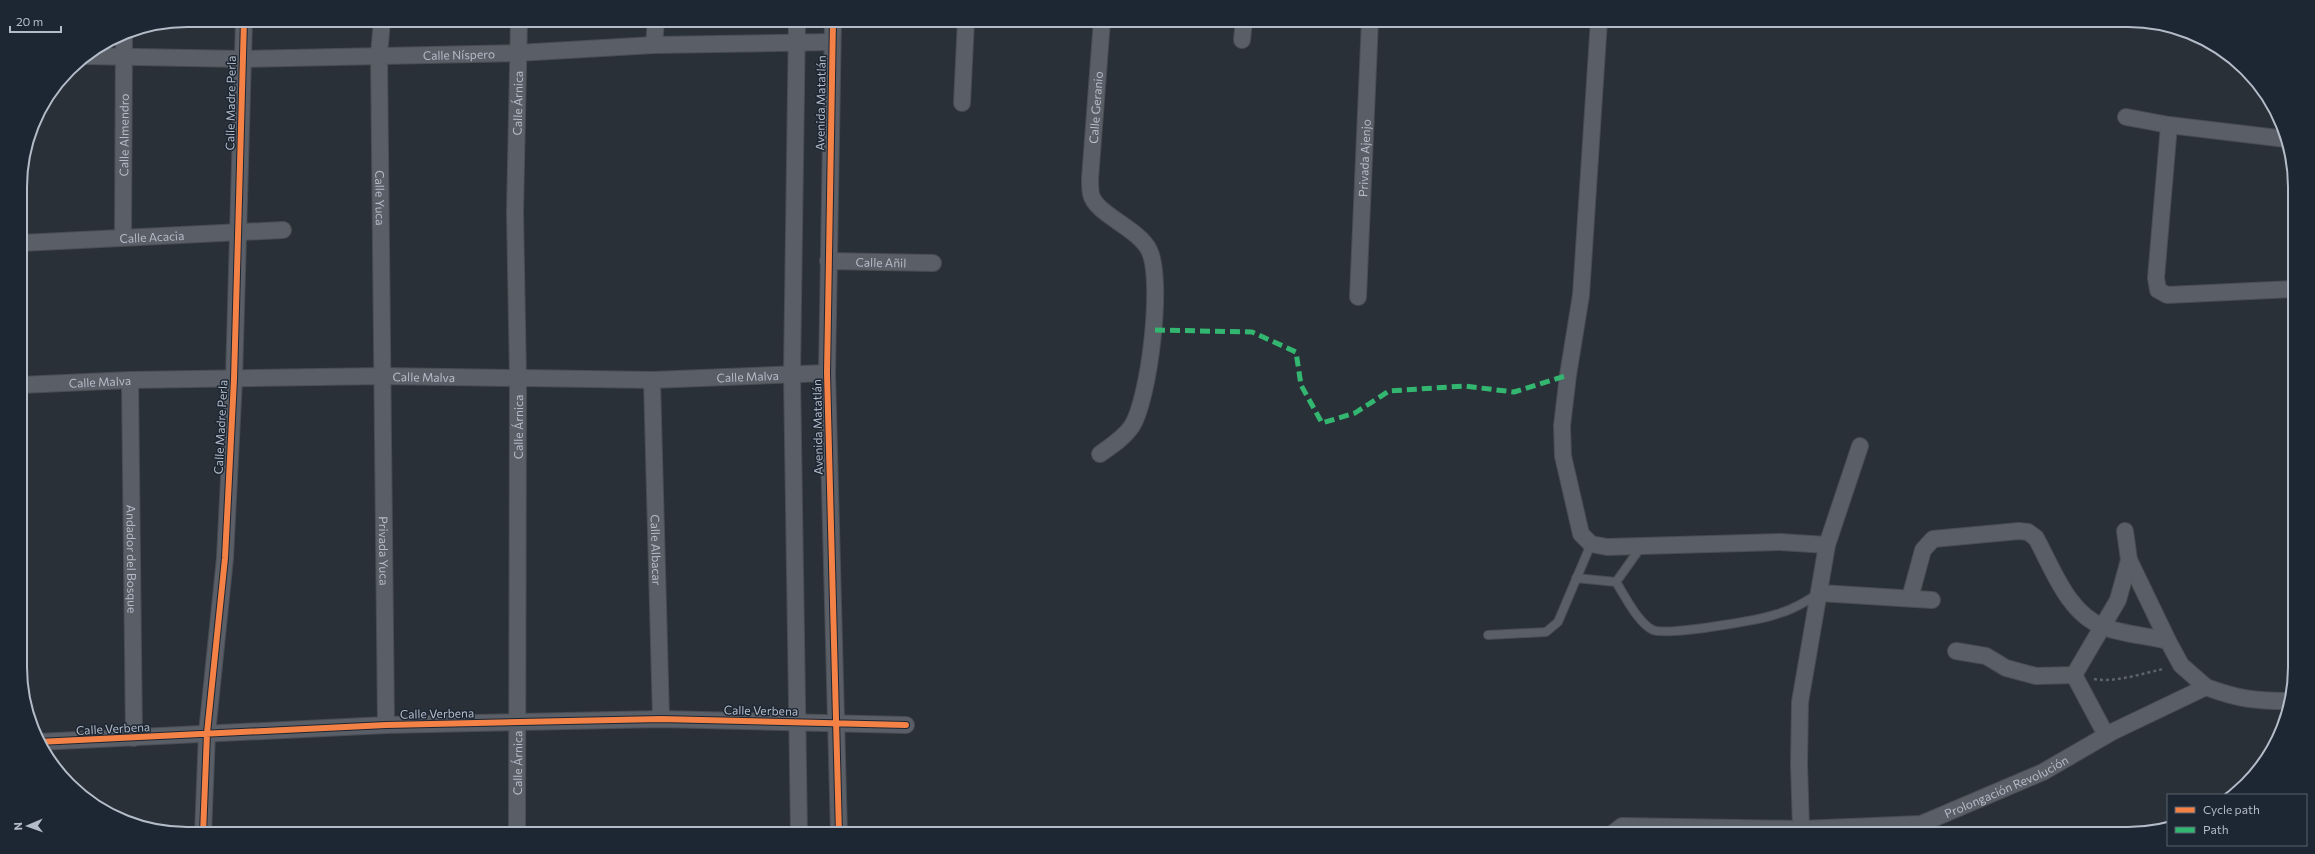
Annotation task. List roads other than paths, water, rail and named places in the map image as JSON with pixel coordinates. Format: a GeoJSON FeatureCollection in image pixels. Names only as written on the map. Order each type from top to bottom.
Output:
{"type":"FeatureCollection","features":[{"type":"Feature","properties":{"kind":"street","name":"Calle Madre Perla"},"geometry":{"type":"LineString","coordinates":[[203,827],[207,733],[225,558],[234,379],[244,27]]}},
{"type":"Feature","properties":{"kind":"street","name":"Calle Yuca"},"geometry":{"type":"LineString","coordinates":[[382,27],[380,55],[383,376]]}},
{"type":"Feature","properties":{"kind":"street","name":"Calle Árnica"},"geometry":{"type":"LineString","coordinates":[[517,827],[518,378],[515,212],[519,27]]}},
{"type":"Feature","properties":{"kind":"street"},"geometry":{"type":"LineString","coordinates":[[654,45],[655,27]]}},
{"type":"Feature","properties":{"kind":"street","name":"Avenida Matatlán"},"geometry":{"type":"LineString","coordinates":[[796,27],[792,374],[799,827]]}},
{"type":"Feature","properties":{"kind":"street","name":"Avenida Matatlán"},"geometry":{"type":"LineString","coordinates":[[833,27],[827,373],[839,827]]}},
{"type":"Feature","properties":{"kind":"street"},"geometry":{"type":"LineString","coordinates":[[962,103],[966,27]]}},
{"type":"Feature","properties":{"kind":"street","name":"Calle Geranio"},"geometry":{"type":"LineString","coordinates":[[1100,454],[1118,441],[1132,426],[1139,410],[1155,330],[1155,269],[1149,250],[1121,222],[1101,210],[1091,195],[1090,179],[1101,27]]}},
{"type":"Feature","properties":{"kind":"street"},"geometry":{"type":"LineString","coordinates":[[1242,40],[1243,27]]}},
{"type":"Feature","properties":{"kind":"street","name":"Privada Ajenjo"},"geometry":{"type":"LineString","coordinates":[[1358,297],[1370,27]]}},
{"type":"Feature","properties":{"kind":"street"},"geometry":{"type":"LineString","coordinates":[[1599,27],[1581,296],[1568,375],[1562,426],[1563,456],[1581,534],[1591,544],[1607,547],[1780,542],[1827,545]]}},
{"type":"Feature","properties":{"kind":"street","name":"Calle Almendro"},"geometry":{"type":"LineString","coordinates":[[123,237],[124,40]]}},
{"type":"Feature","properties":{"kind":"street","name":"Calle Níspero"},"geometry":{"type":"LineString","coordinates":[[95,56],[242,59],[517,53],[654,45],[832,42]]}},
{"type":"Feature","properties":{"kind":"street"},"geometry":{"type":"LineString","coordinates":[[2126,117],[2169,125],[2281,138]]}},
{"type":"Feature","properties":{"kind":"street"},"geometry":{"type":"LineString","coordinates":[[2169,125],[2156,278],[2158,290],[2167,294],[2288,288]]}},
{"type":"Feature","properties":{"kind":"street","name":"Calle Acacia"},"geometry":{"type":"LineString","coordinates":[[27,243],[239,230],[283,230]]}},
{"type":"Feature","properties":{"kind":"street","name":"Calle Añil"},"geometry":{"type":"LineString","coordinates":[[828,261],[933,263]]}},
{"type":"Feature","properties":{"kind":"street","name":"Calle Malva"},"geometry":{"type":"LineString","coordinates":[[27,385],[130,380],[383,376],[652,380],[827,373]]}},
{"type":"Feature","properties":{"kind":"street","name":"Privada Yuca"},"geometry":{"type":"LineString","coordinates":[[383,376],[386,726]]}},
{"type":"Feature","properties":{"kind":"street","name":"Andador del Bosque"},"geometry":{"type":"LineString","coordinates":[[130,380],[134,738]]}},
{"type":"Feature","properties":{"kind":"street","name":"Calle Albacar"},"geometry":{"type":"LineString","coordinates":[[652,380],[661,719]]}},
{"type":"Feature","properties":{"kind":"street"},"geometry":{"type":"LineString","coordinates":[[1801,827],[1799,764],[1800,702],[1820,593],[1827,545],[1860,446]]}},
{"type":"Feature","properties":{"kind":"street"},"geometry":{"type":"LineString","coordinates":[[1910,598],[1922,550],[1933,539],[2019,531],[2028,532],[2036,538],[2066,594],[2079,611],[2104,627],[2168,641]]}},
{"type":"Feature","properties":{"kind":"street"},"geometry":{"type":"LineString","coordinates":[[2125,531],[2129,560],[2181,665],[2206,687],[2231,697],[2251,701],[2285,700]]}},
{"type":"Feature","properties":{"kind":"street"},"geometry":{"type":"LineString","coordinates":[[2074,674],[2104,627],[2118,600],[2129,560]]}},
{"type":"Feature","properties":{"kind":"street"},"geometry":{"type":"LineString","coordinates":[[1820,593],[1932,600]]}},
{"type":"Feature","properties":{"kind":"street"},"geometry":{"type":"LineString","coordinates":[[1956,651],[1986,656],[2006,668],[2036,676],[2074,674]]}},
{"type":"Feature","properties":{"kind":"street"},"geometry":{"type":"LineString","coordinates":[[2074,674],[2106,735]]}},
{"type":"Feature","properties":{"kind":"street","name":"Prolongación Revolución"},"geometry":{"type":"LineString","coordinates":[[1849,827],[1921,824],[2043,772],[2106,735],[2206,687]]}},
{"type":"Feature","properties":{"kind":"street","name":"Calle Verbena"},"geometry":{"type":"LineString","coordinates":[[46,742],[207,733],[386,726],[661,719],[906,725]]}},
{"type":"Feature","properties":{"kind":"street","name":"Prolongación Revolución"},"geometry":{"type":"LineString","coordinates":[[1621,827],[1641,827]]}},
{"type":"Feature","properties":{"kind":"lane"},"geometry":{"type":"LineString","coordinates":[[1488,635],[1546,632],[1558,622],[1591,544]]}},
{"type":"Feature","properties":{"kind":"lane"},"geometry":{"type":"LineString","coordinates":[[1616,582],[1642,546]]}},
{"type":"Feature","properties":{"kind":"lane"},"geometry":{"type":"LineString","coordinates":[[1576,578],[1616,582]]}},
{"type":"Feature","properties":{"kind":"lane"},"geometry":{"type":"LineString","coordinates":[[1616,582],[1637,615],[1653,630],[1674,632],[1776,615],[1797,607],[1820,593]]}}]}
